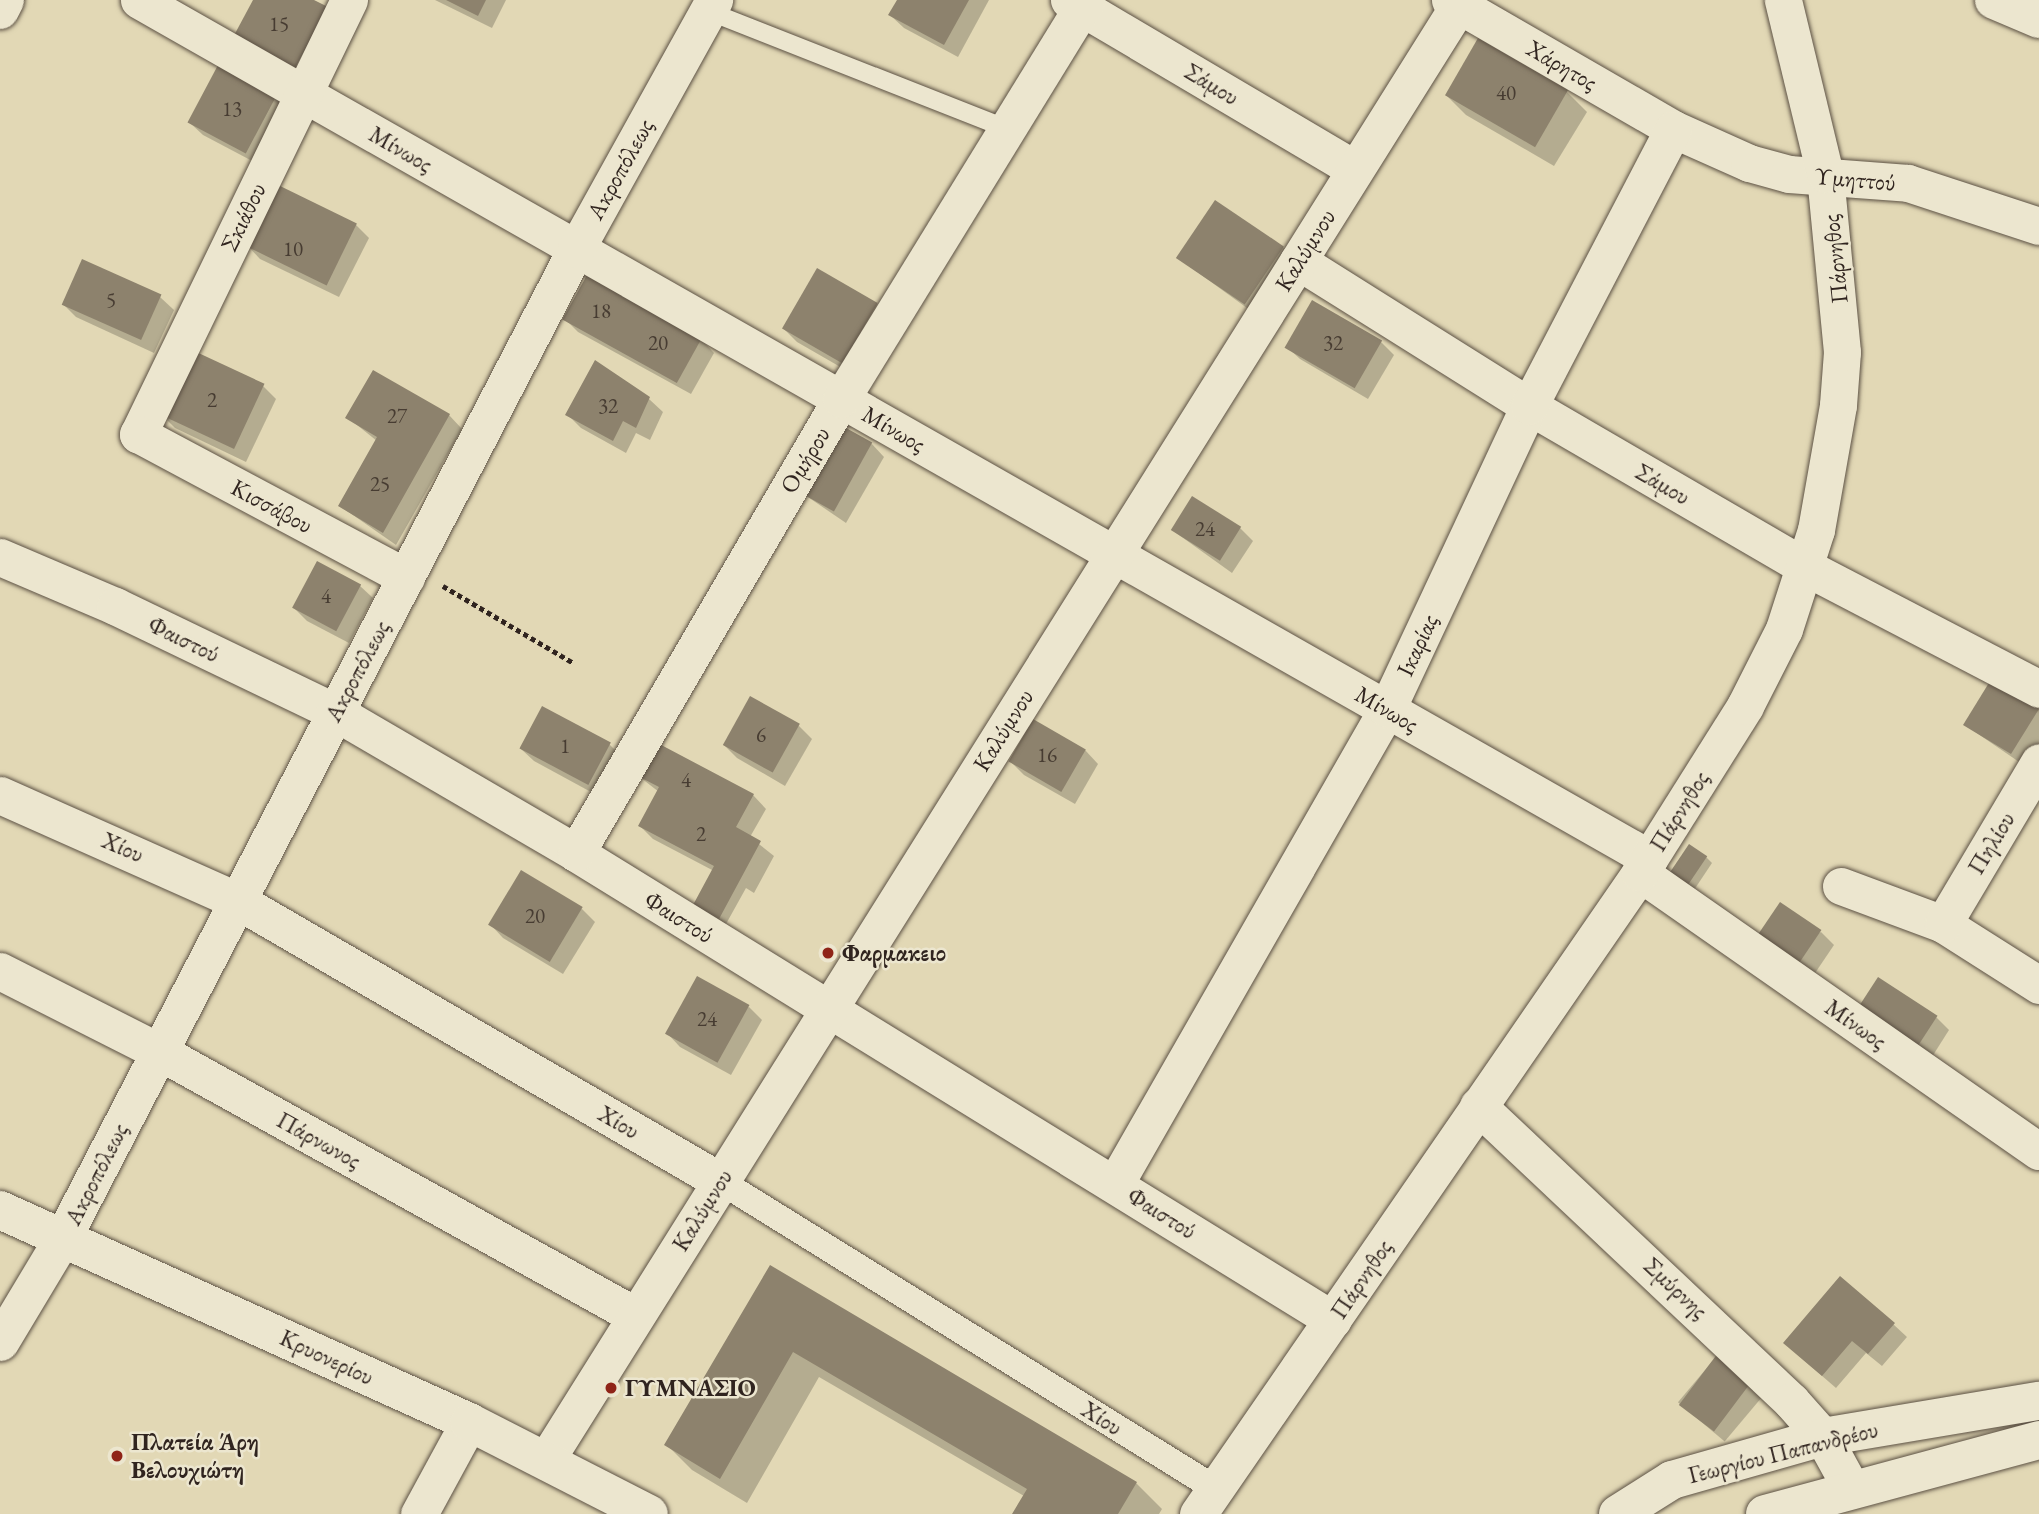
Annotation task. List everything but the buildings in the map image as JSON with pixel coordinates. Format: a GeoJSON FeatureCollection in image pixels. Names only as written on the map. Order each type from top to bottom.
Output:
{"type":"FeatureCollection","features":[{"type":"Feature","properties":{"kind":"street"},"geometry":{"type":"LineString","coordinates":[[0,10],[5,0]]}},
{"type":"Feature","properties":{"kind":"street","name":"Μίνωος"},"geometry":{"type":"LineString","coordinates":[[139,0],[1387,709],[1644,866],[2039,1151]]}},
{"type":"Feature","properties":{"kind":"street","name":"Σκιάθου"},"geometry":{"type":"LineString","coordinates":[[138,435],[349,0]]}},
{"type":"Feature","properties":{"kind":"street","name":"Πάρνηθος"},"geometry":{"type":"LineString","coordinates":[[1207,1501],[1644,866],[1760,681],[1807,568],[1832,442],[1842,352],[1825,174],[1783,0]]}},
{"type":"Feature","properties":{"kind":"street"},"geometry":{"type":"LineString","coordinates":[[1994,0],[2039,19]]}},
{"type":"Feature","properties":{"kind":"street","name":"Σάμου"},"geometry":{"type":"LineString","coordinates":[[1079,2],[1355,169]]}},
{"type":"Feature","properties":{"kind":"street","name":"Ομήρου"},"geometry":{"type":"LineString","coordinates":[[576,853],[841,399],[1007,129],[1079,2]]}},
{"type":"Feature","properties":{"kind":"street","name":"Χάρητος"},"geometry":{"type":"LineString","coordinates":[[1457,2],[1673,129]]}},
{"type":"Feature","properties":{"kind":"street","name":"Καλύμνου"},"geometry":{"type":"LineString","coordinates":[[546,1460],[1298,261],[1457,2]]}},
{"type":"Feature","properties":{"kind":"street","name":"Ακροπόλεως"},"geometry":{"type":"LineString","coordinates":[[0,1342],[63,1237],[576,249],[711,6]]}},
{"type":"Feature","properties":{"kind":"street","name":"Υμηττού"},"geometry":{"type":"LineString","coordinates":[[1673,129],[1749,163],[1789,174],[1825,174],[1908,183],[2039,226]]}},
{"type":"Feature","properties":{"kind":"street","name":"Ικαρίας"},"geometry":{"type":"LineString","coordinates":[[1115,1184],[1387,709],[1528,406],[1673,129]]}},
{"type":"Feature","properties":{"kind":"street","name":"Σάμου"},"geometry":{"type":"LineString","coordinates":[[1298,261],[1528,406],[1807,568],[2039,689]]}},
{"type":"Feature","properties":{"kind":"street","name":"Κισσάβου"},"geometry":{"type":"LineString","coordinates":[[138,435],[408,572]]}},
{"type":"Feature","properties":{"kind":"street","name":"Φαιστού"},"geometry":{"type":"LineString","coordinates":[[0,557],[115,606],[335,712],[576,853],[1333,1320]]}},
{"type":"Feature","properties":{"kind":"street","name":"Πηλίου"},"geometry":{"type":"LineString","coordinates":[[1943,924],[2039,762]]}},
{"type":"Feature","properties":{"kind":"street","name":"Χίου"},"geometry":{"type":"LineString","coordinates":[[0,795],[238,901],[720,1181],[1207,1501]]}},
{"type":"Feature","properties":{"kind":"street"},"geometry":{"type":"LineString","coordinates":[[1841,886],[1943,924],[2039,985]]}},
{"type":"Feature","properties":{"kind":"street","name":"Πάρνωνος"},"geometry":{"type":"LineString","coordinates":[[0,971],[160,1052],[636,1316]]}},
{"type":"Feature","properties":{"kind":"street","name":"Σμύρνης"},"geometry":{"type":"LineString","coordinates":[[1478,1106],[1730,1339],[1823,1437],[1852,1490]]}},
{"type":"Feature","properties":{"kind":"street","name":"Κρυονερίου"},"geometry":{"type":"LineString","coordinates":[[0,1210],[469,1422],[649,1514]]}},
{"type":"Feature","properties":{"kind":"street","name":"Γεωργίου Παπανδρέου"},"geometry":{"type":"LineString","coordinates":[[1618,1514],[1672,1480],[1823,1437],[2039,1401]]}},
{"type":"Feature","properties":{"kind":"street"},"geometry":{"type":"LineString","coordinates":[[419,1514],[469,1422]]}},
{"type":"Feature","properties":{"kind":"street"},"geometry":{"type":"LineString","coordinates":[[1765,1514],[2039,1440]]}},
{"type":"Feature","properties":{"kind":"lane"},"geometry":{"type":"LineString","coordinates":[[711,6],[1007,129]]}},
{"type":"Feature","properties":{"kind":"path"},"geometry":{"type":"LineString","coordinates":[[408,572],[572,662]]}},
{"type":"Feature","properties":{"kind":"place","name":"Φαρμακειο"},"geometry":{"type":"Point","coordinates":[828,953]}},
{"type":"Feature","properties":{"kind":"place","name":"ΓΥΜΝΑΣΙΟ"},"geometry":{"type":"Point","coordinates":[611,1388]}},
{"type":"Feature","properties":{"kind":"place","name":"Πλατεία Άρη Βελουχιώτη"},"geometry":{"type":"Point","coordinates":[117,1456]}}]}
